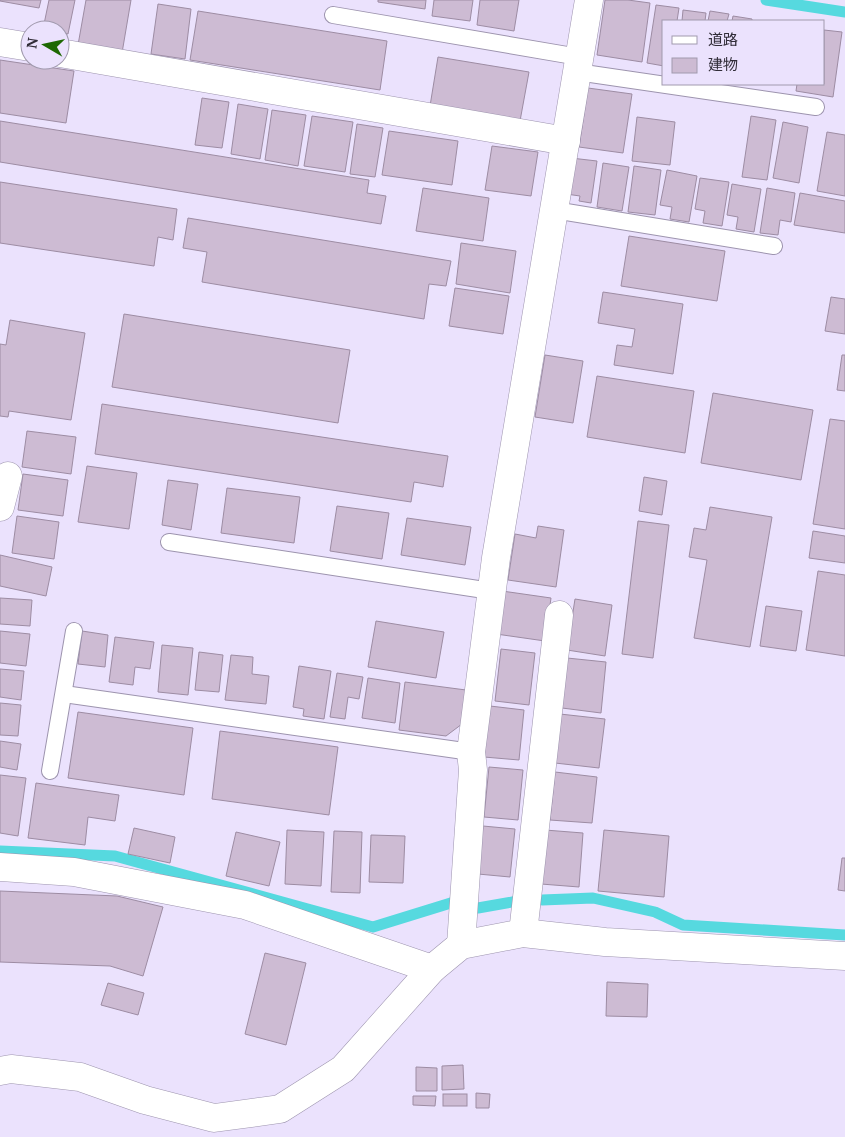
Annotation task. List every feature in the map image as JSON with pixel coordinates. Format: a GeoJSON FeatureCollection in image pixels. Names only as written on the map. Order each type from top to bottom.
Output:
{"type":"FeatureCollection","features":[{"type":"Feature","properties":{"kind":"street"},"geometry":{"type":"LineString","coordinates":[[461,945],[473,770],[471,752],[491,591],[589,0]]}},
{"type":"Feature","properties":{"kind":"street"},"geometry":{"type":"LineString","coordinates":[[0,42],[20,45]]}},
{"type":"Feature","properties":{"kind":"street"},"geometry":{"type":"LineString","coordinates":[[70,54],[566,141]]}},
{"type":"Feature","properties":{"kind":"street"},"geometry":{"type":"LineString","coordinates":[[0,506],[8,476]]}},
{"type":"Feature","properties":{"kind":"street"},"geometry":{"type":"LineString","coordinates":[[523,933],[559,616]]}},
{"type":"Feature","properties":{"kind":"street"},"geometry":{"type":"LineString","coordinates":[[0,867],[74,872],[245,905],[432,969]]}},
{"type":"Feature","properties":{"kind":"street"},"geometry":{"type":"LineString","coordinates":[[0,1071],[11,1069],[80,1077],[145,1100],[214,1118],[280,1109],[344,1069],[432,969],[461,945],[523,933],[605,942],[845,956]]}},
{"type":"Feature","properties":{"kind":"lane"},"geometry":{"type":"LineString","coordinates":[[333,15],[578,65],[662,80]]}},
{"type":"Feature","properties":{"kind":"lane"},"geometry":{"type":"LineString","coordinates":[[691,85],[816,107]]}},
{"type":"Feature","properties":{"kind":"lane"},"geometry":{"type":"LineString","coordinates":[[554,210],[774,246]]}},
{"type":"Feature","properties":{"kind":"lane"},"geometry":{"type":"LineString","coordinates":[[169,542],[491,591]]}},
{"type":"Feature","properties":{"kind":"lane"},"geometry":{"type":"LineString","coordinates":[[50,771],[74,631]]}},
{"type":"Feature","properties":{"kind":"lane"},"geometry":{"type":"LineString","coordinates":[[64,694],[471,752]]}},
{"type":"Feature","properties":{"kind":"building"},"geometry":{"type":"Polygon","coordinates":[[[0,0],[41,0],[39,8],[0,0]]]}},
{"type":"Feature","properties":{"kind":"building"},"geometry":{"type":"Polygon","coordinates":[[[49,0],[75,0],[70,24],[70,20],[45,20],[49,0]]]}},
{"type":"Feature","properties":{"kind":"building"},"geometry":{"type":"Polygon","coordinates":[[[86,0],[131,0],[122,53],[78,45],[86,0]]]}},
{"type":"Feature","properties":{"kind":"building"},"geometry":{"type":"Polygon","coordinates":[[[378,0],[426,0],[425,9],[378,2],[378,0]]]}},
{"type":"Feature","properties":{"kind":"building"},"geometry":{"type":"Polygon","coordinates":[[[434,0],[473,0],[470,21],[432,16],[434,0]]]}},
{"type":"Feature","properties":{"kind":"building"},"geometry":{"type":"Polygon","coordinates":[[[480,0],[519,0],[514,31],[477,25],[480,0]]]}},
{"type":"Feature","properties":{"kind":"building"},"geometry":{"type":"Polygon","coordinates":[[[605,0],[628,0],[650,3],[642,62],[597,55],[605,0]]]}},
{"type":"Feature","properties":{"kind":"building"},"geometry":{"type":"Polygon","coordinates":[[[158,4],[191,9],[185,59],[151,54],[158,4]]]}},
{"type":"Feature","properties":{"kind":"building"},"geometry":{"type":"Polygon","coordinates":[[[656,5],[679,8],[677,20],[662,20],[662,66],[647,63],[656,5]]]}},
{"type":"Feature","properties":{"kind":"building"},"geometry":{"type":"Polygon","coordinates":[[[683,10],[706,13],[705,20],[682,20],[683,10]]]}},
{"type":"Feature","properties":{"kind":"building"},"geometry":{"type":"Polygon","coordinates":[[[198,11],[387,41],[380,90],[190,60],[198,11]]]}},
{"type":"Feature","properties":{"kind":"building"},"geometry":{"type":"Polygon","coordinates":[[[710,11],[729,14],[727,20],[708,20],[710,11]]]}},
{"type":"Feature","properties":{"kind":"building"},"geometry":{"type":"Polygon","coordinates":[[[733,16],[752,19],[752,20],[732,20],[733,16]]]}},
{"type":"Feature","properties":{"kind":"building"},"geometry":{"type":"Polygon","coordinates":[[[825,30],[842,32],[833,97],[796,91],[797,85],[825,85],[825,30]]]}},
{"type":"Feature","properties":{"kind":"building"},"geometry":{"type":"Polygon","coordinates":[[[438,57],[529,72],[520,121],[430,106],[438,57]]]}},
{"type":"Feature","properties":{"kind":"building"},"geometry":{"type":"Polygon","coordinates":[[[0,60],[20,63],[20,70],[74,71],[66,123],[0,113],[0,60]]]}},
{"type":"Feature","properties":{"kind":"building"},"geometry":{"type":"Polygon","coordinates":[[[588,88],[632,94],[623,153],[579,147],[588,88]]]}},
{"type":"Feature","properties":{"kind":"building"},"geometry":{"type":"Polygon","coordinates":[[[202,98],[229,102],[222,148],[195,145],[202,98]]]}},
{"type":"Feature","properties":{"kind":"building"},"geometry":{"type":"Polygon","coordinates":[[[238,104],[268,109],[260,159],[231,154],[238,104]]]}},
{"type":"Feature","properties":{"kind":"building"},"geometry":{"type":"Polygon","coordinates":[[[272,110],[306,115],[298,166],[265,160],[272,110]]]}},
{"type":"Feature","properties":{"kind":"building"},"geometry":{"type":"Polygon","coordinates":[[[312,116],[353,122],[345,172],[304,166],[312,116]]]}},
{"type":"Feature","properties":{"kind":"building"},"geometry":{"type":"Polygon","coordinates":[[[751,116],[776,120],[767,180],[742,177],[751,116]]]}},
{"type":"Feature","properties":{"kind":"building"},"geometry":{"type":"Polygon","coordinates":[[[637,117],[675,122],[670,165],[632,161],[637,117]]]}},
{"type":"Feature","properties":{"kind":"building"},"geometry":{"type":"Polygon","coordinates":[[[0,121],[369,180],[367,193],[386,196],[381,224],[0,162],[0,121]]]}},
{"type":"Feature","properties":{"kind":"building"},"geometry":{"type":"Polygon","coordinates":[[[783,122],[808,127],[799,183],[773,178],[783,122]]]}},
{"type":"Feature","properties":{"kind":"building"},"geometry":{"type":"Polygon","coordinates":[[[357,124],[383,128],[375,177],[350,174],[357,124]]]}},
{"type":"Feature","properties":{"kind":"building"},"geometry":{"type":"Polygon","coordinates":[[[389,131],[458,141],[452,185],[382,175],[389,131]]]}},
{"type":"Feature","properties":{"kind":"building"},"geometry":{"type":"Polygon","coordinates":[[[827,132],[845,135],[845,196],[817,191],[827,132]]]}},
{"type":"Feature","properties":{"kind":"building"},"geometry":{"type":"Polygon","coordinates":[[[492,146],[538,152],[531,196],[485,190],[492,146]]]}},
{"type":"Feature","properties":{"kind":"building"},"geometry":{"type":"Polygon","coordinates":[[[571,158],[597,161],[591,203],[579,201],[580,196],[566,194],[571,158]]]}},
{"type":"Feature","properties":{"kind":"building"},"geometry":{"type":"Polygon","coordinates":[[[603,163],[629,167],[622,211],[597,207],[603,163]]]}},
{"type":"Feature","properties":{"kind":"building"},"geometry":{"type":"Polygon","coordinates":[[[634,166],[661,170],[655,215],[628,212],[634,166]]]}},
{"type":"Feature","properties":{"kind":"building"},"geometry":{"type":"Polygon","coordinates":[[[667,170],[697,176],[689,222],[670,219],[672,207],[660,205],[667,170]]]}},
{"type":"Feature","properties":{"kind":"building"},"geometry":{"type":"Polygon","coordinates":[[[700,178],[729,182],[722,226],[703,223],[705,211],[695,209],[700,178]]]}},
{"type":"Feature","properties":{"kind":"building"},"geometry":{"type":"Polygon","coordinates":[[[0,182],[177,209],[173,240],[158,237],[154,266],[0,243],[0,182]]]}},
{"type":"Feature","properties":{"kind":"building"},"geometry":{"type":"Polygon","coordinates":[[[732,184],[761,189],[754,232],[736,229],[738,217],[727,215],[732,184]]]}},
{"type":"Feature","properties":{"kind":"building"},"geometry":{"type":"Polygon","coordinates":[[[423,188],[489,198],[483,241],[416,231],[423,188]]]}},
{"type":"Feature","properties":{"kind":"building"},"geometry":{"type":"Polygon","coordinates":[[[767,188],[795,193],[791,222],[780,220],[778,235],[760,233],[767,188]]]}},
{"type":"Feature","properties":{"kind":"building"},"geometry":{"type":"Polygon","coordinates":[[[800,193],[845,201],[845,233],[794,225],[800,193]]]}},
{"type":"Feature","properties":{"kind":"building"},"geometry":{"type":"Polygon","coordinates":[[[188,218],[451,261],[446,286],[429,284],[424,319],[202,282],[207,252],[183,248],[188,218]]]}},
{"type":"Feature","properties":{"kind":"building"},"geometry":{"type":"Polygon","coordinates":[[[629,236],[725,251],[717,301],[621,286],[629,236]]]}},
{"type":"Feature","properties":{"kind":"building"},"geometry":{"type":"Polygon","coordinates":[[[461,243],[516,251],[510,293],[456,284],[461,243]]]}},
{"type":"Feature","properties":{"kind":"building"},"geometry":{"type":"Polygon","coordinates":[[[455,288],[509,296],[503,334],[449,326],[455,288]]]}},
{"type":"Feature","properties":{"kind":"building"},"geometry":{"type":"Polygon","coordinates":[[[603,292],[683,304],[673,374],[614,365],[617,345],[632,347],[635,329],[598,323],[603,292]]]}},
{"type":"Feature","properties":{"kind":"building"},"geometry":{"type":"Polygon","coordinates":[[[831,297],[845,299],[845,334],[825,331],[831,297]]]}},
{"type":"Feature","properties":{"kind":"building"},"geometry":{"type":"Polygon","coordinates":[[[124,314],[350,350],[338,423],[112,387],[124,314]]]}},
{"type":"Feature","properties":{"kind":"building"},"geometry":{"type":"Polygon","coordinates":[[[10,320],[85,333],[71,420],[9,411],[8,417],[0,416],[0,344],[6,345],[10,320]]]}},
{"type":"Feature","properties":{"kind":"building"},"geometry":{"type":"Polygon","coordinates":[[[545,355],[583,361],[573,423],[535,417],[545,355]]]}},
{"type":"Feature","properties":{"kind":"building"},"geometry":{"type":"Polygon","coordinates":[[[842,355],[845,355],[845,391],[837,390],[842,355]]]}},
{"type":"Feature","properties":{"kind":"building"},"geometry":{"type":"Polygon","coordinates":[[[597,376],[694,391],[685,453],[587,437],[597,376]]]}},
{"type":"Feature","properties":{"kind":"building"},"geometry":{"type":"Polygon","coordinates":[[[713,393],[813,410],[801,480],[701,463],[713,393]]]}},
{"type":"Feature","properties":{"kind":"building"},"geometry":{"type":"Polygon","coordinates":[[[102,404],[448,456],[443,487],[414,482],[411,502],[95,454],[102,404]]]}},
{"type":"Feature","properties":{"kind":"building"},"geometry":{"type":"Polygon","coordinates":[[[830,419],[845,421],[845,529],[813,524],[830,419]]]}},
{"type":"Feature","properties":{"kind":"building"},"geometry":{"type":"Polygon","coordinates":[[[27,431],[76,437],[71,474],[22,467],[27,431]]]}},
{"type":"Feature","properties":{"kind":"building"},"geometry":{"type":"Polygon","coordinates":[[[87,466],[137,473],[129,529],[78,522],[87,466]]]}},
{"type":"Feature","properties":{"kind":"building"},"geometry":{"type":"Polygon","coordinates":[[[23,474],[68,480],[63,516],[18,510],[23,474]]]}},
{"type":"Feature","properties":{"kind":"building"},"geometry":{"type":"Polygon","coordinates":[[[644,477],[667,481],[662,515],[639,511],[644,477]]]}},
{"type":"Feature","properties":{"kind":"building"},"geometry":{"type":"Polygon","coordinates":[[[168,480],[198,484],[191,530],[162,525],[168,480]]]}},
{"type":"Feature","properties":{"kind":"building"},"geometry":{"type":"Polygon","coordinates":[[[227,488],[300,497],[294,543],[221,533],[227,488]]]}},
{"type":"Feature","properties":{"kind":"building"},"geometry":{"type":"Polygon","coordinates":[[[337,506],[389,513],[382,559],[330,551],[337,506]]]}},
{"type":"Feature","properties":{"kind":"building"},"geometry":{"type":"Polygon","coordinates":[[[710,507],[772,517],[750,647],[694,638],[707,560],[689,557],[694,528],[706,530],[710,507]]]}},
{"type":"Feature","properties":{"kind":"building"},"geometry":{"type":"Polygon","coordinates":[[[17,516],[59,522],[54,559],[12,553],[17,516]]]}},
{"type":"Feature","properties":{"kind":"building"},"geometry":{"type":"Polygon","coordinates":[[[407,518],[471,527],[465,565],[401,555],[407,518]]]}},
{"type":"Feature","properties":{"kind":"building"},"geometry":{"type":"Polygon","coordinates":[[[638,521],[669,525],[653,658],[622,654],[638,521]]]}},
{"type":"Feature","properties":{"kind":"building"},"geometry":{"type":"Polygon","coordinates":[[[538,526],[564,530],[556,587],[508,580],[515,534],[536,538],[538,526]]]}},
{"type":"Feature","properties":{"kind":"building"},"geometry":{"type":"Polygon","coordinates":[[[813,531],[845,536],[845,563],[809,558],[813,531]]]}},
{"type":"Feature","properties":{"kind":"building"},"geometry":{"type":"Polygon","coordinates":[[[0,555],[52,567],[46,596],[0,586],[0,555]]]}},
{"type":"Feature","properties":{"kind":"building"},"geometry":{"type":"Polygon","coordinates":[[[818,571],[845,575],[845,656],[806,650],[818,571]]]}},
{"type":"Feature","properties":{"kind":"building"},"geometry":{"type":"Polygon","coordinates":[[[502,591],[551,598],[545,641],[496,634],[502,591]]]}},
{"type":"Feature","properties":{"kind":"building"},"geometry":{"type":"Polygon","coordinates":[[[0,598],[32,600],[30,626],[0,624],[0,598]]]}},
{"type":"Feature","properties":{"kind":"building"},"geometry":{"type":"Polygon","coordinates":[[[575,599],[612,605],[605,656],[567,650],[575,599]]]}},
{"type":"Feature","properties":{"kind":"building"},"geometry":{"type":"Polygon","coordinates":[[[766,606],[802,611],[796,651],[760,646],[766,606]]]}},
{"type":"Feature","properties":{"kind":"building"},"geometry":{"type":"Polygon","coordinates":[[[376,621],[444,632],[436,678],[368,667],[376,621]]]}},
{"type":"Feature","properties":{"kind":"building"},"geometry":{"type":"Polygon","coordinates":[[[0,631],[30,634],[26,666],[0,663],[0,631]]]}},
{"type":"Feature","properties":{"kind":"building"},"geometry":{"type":"Polygon","coordinates":[[[82,631],[108,635],[105,667],[78,664],[82,631]]]}},
{"type":"Feature","properties":{"kind":"building"},"geometry":{"type":"Polygon","coordinates":[[[115,637],[154,642],[150,669],[135,667],[133,685],[109,682],[115,637]]]}},
{"type":"Feature","properties":{"kind":"building"},"geometry":{"type":"Polygon","coordinates":[[[162,645],[193,648],[188,695],[158,692],[162,645]]]}},
{"type":"Feature","properties":{"kind":"building"},"geometry":{"type":"Polygon","coordinates":[[[501,649],[535,653],[529,705],[495,701],[501,649]]]}},
{"type":"Feature","properties":{"kind":"building"},"geometry":{"type":"Polygon","coordinates":[[[199,652],[223,655],[219,692],[195,690],[199,652]]]}},
{"type":"Feature","properties":{"kind":"building"},"geometry":{"type":"Polygon","coordinates":[[[231,655],[253,657],[252,674],[269,676],[266,704],[225,700],[231,655]]]}},
{"type":"Feature","properties":{"kind":"building"},"geometry":{"type":"Polygon","coordinates":[[[567,658],[606,662],[601,713],[562,708],[567,658]]]}},
{"type":"Feature","properties":{"kind":"building"},"geometry":{"type":"Polygon","coordinates":[[[299,666],[331,671],[324,719],[303,716],[304,709],[293,707],[299,666]]]}},
{"type":"Feature","properties":{"kind":"building"},"geometry":{"type":"Polygon","coordinates":[[[0,669],[24,671],[21,700],[0,697],[0,669]]]}},
{"type":"Feature","properties":{"kind":"building"},"geometry":{"type":"Polygon","coordinates":[[[337,673],[363,677],[359,699],[348,697],[345,719],[330,717],[337,673]]]}},
{"type":"Feature","properties":{"kind":"building"},"geometry":{"type":"Polygon","coordinates":[[[368,678],[400,683],[395,723],[362,718],[368,678]]]}},
{"type":"Feature","properties":{"kind":"building"},"geometry":{"type":"Polygon","coordinates":[[[405,682],[466,690],[462,724],[446,736],[399,730],[405,682]]]}},
{"type":"Feature","properties":{"kind":"building"},"geometry":{"type":"Polygon","coordinates":[[[0,703],[21,705],[18,736],[0,735],[0,703]]]}},
{"type":"Feature","properties":{"kind":"building"},"geometry":{"type":"Polygon","coordinates":[[[490,706],[524,710],[519,760],[484,757],[490,706]]]}},
{"type":"Feature","properties":{"kind":"building"},"geometry":{"type":"Polygon","coordinates":[[[78,712],[193,728],[184,795],[68,778],[78,712]]]}},
{"type":"Feature","properties":{"kind":"building"},"geometry":{"type":"Polygon","coordinates":[[[560,714],[605,719],[599,768],[555,763],[560,714]]]}},
{"type":"Feature","properties":{"kind":"building"},"geometry":{"type":"Polygon","coordinates":[[[220,731],[338,747],[329,815],[212,799],[220,731]]]}},
{"type":"Feature","properties":{"kind":"building"},"geometry":{"type":"Polygon","coordinates":[[[0,741],[21,744],[17,770],[0,767],[0,741]]]}},
{"type":"Feature","properties":{"kind":"building"},"geometry":{"type":"Polygon","coordinates":[[[489,767],[523,770],[518,820],[484,817],[489,767]]]}},
{"type":"Feature","properties":{"kind":"building"},"geometry":{"type":"Polygon","coordinates":[[[555,772],[597,777],[592,823],[550,820],[555,772]]]}},
{"type":"Feature","properties":{"kind":"building"},"geometry":{"type":"Polygon","coordinates":[[[0,775],[26,778],[18,836],[0,833],[0,775]]]}},
{"type":"Feature","properties":{"kind":"building"},"geometry":{"type":"Polygon","coordinates":[[[36,783],[119,795],[115,821],[88,817],[85,845],[28,838],[36,783]]]}},
{"type":"Feature","properties":{"kind":"building"},"geometry":{"type":"Polygon","coordinates":[[[483,826],[515,829],[510,877],[478,874],[483,826]]]}},
{"type":"Feature","properties":{"kind":"building"},"geometry":{"type":"Polygon","coordinates":[[[134,828],[175,837],[170,863],[128,854],[134,828]]]}},
{"type":"Feature","properties":{"kind":"building"},"geometry":{"type":"Polygon","coordinates":[[[287,830],[324,832],[321,886],[285,884],[287,830]]]}},
{"type":"Feature","properties":{"kind":"building"},"geometry":{"type":"Polygon","coordinates":[[[545,830],[583,833],[579,887],[541,884],[545,830]]]}},
{"type":"Feature","properties":{"kind":"building"},"geometry":{"type":"Polygon","coordinates":[[[604,830],[669,836],[664,897],[598,891],[604,830]]]}},
{"type":"Feature","properties":{"kind":"building"},"geometry":{"type":"Polygon","coordinates":[[[334,831],[362,832],[360,893],[331,892],[334,831]]]}},
{"type":"Feature","properties":{"kind":"building"},"geometry":{"type":"Polygon","coordinates":[[[236,832],[280,842],[269,886],[226,876],[236,832]]]}},
{"type":"Feature","properties":{"kind":"building"},"geometry":{"type":"Polygon","coordinates":[[[371,835],[405,836],[403,883],[369,882],[371,835]]]}},
{"type":"Feature","properties":{"kind":"building"},"geometry":{"type":"Polygon","coordinates":[[[842,858],[845,858],[845,891],[838,890],[842,858]]]}},
{"type":"Feature","properties":{"kind":"building"},"geometry":{"type":"Polygon","coordinates":[[[0,891],[117,896],[163,907],[143,976],[110,966],[0,962],[0,891]]]}},
{"type":"Feature","properties":{"kind":"building"},"geometry":{"type":"Polygon","coordinates":[[[265,953],[306,963],[286,1045],[245,1034],[265,953]]]}},
{"type":"Feature","properties":{"kind":"building"},"geometry":{"type":"Polygon","coordinates":[[[607,982],[648,984],[647,1017],[606,1016],[607,982]]]}},
{"type":"Feature","properties":{"kind":"building"},"geometry":{"type":"Polygon","coordinates":[[[108,983],[144,993],[138,1015],[101,1005],[108,983]]]}},
{"type":"Feature","properties":{"kind":"building"},"geometry":{"type":"Polygon","coordinates":[[[463,1065],[464,1089],[442,1090],[442,1066],[463,1065]]]}},
{"type":"Feature","properties":{"kind":"building"},"geometry":{"type":"Polygon","coordinates":[[[416,1067],[437,1068],[437,1091],[416,1091],[416,1067]]]}},
{"type":"Feature","properties":{"kind":"building"},"geometry":{"type":"Polygon","coordinates":[[[476,1093],[490,1094],[489,1108],[476,1108],[476,1093]]]}},
{"type":"Feature","properties":{"kind":"building"},"geometry":{"type":"Polygon","coordinates":[[[443,1094],[467,1094],[467,1106],[443,1106],[443,1094]]]}},
{"type":"Feature","properties":{"kind":"building"},"geometry":{"type":"Polygon","coordinates":[[[413,1096],[436,1096],[435,1106],[413,1105],[413,1096]]]}},
{"type":"Feature","properties":{"kind":"waterway"},"geometry":{"type":"LineString","coordinates":[[766,0],[845,12]]}},
{"type":"Feature","properties":{"kind":"waterway"},"geometry":{"type":"LineString","coordinates":[[0,851],[115,856],[373,927],[454,902]]}},
{"type":"Feature","properties":{"kind":"waterway"},"geometry":{"type":"LineString","coordinates":[[542,900],[593,898],[655,912],[683,925],[845,935]]}},
{"type":"Feature","properties":{"kind":"waterway"},"geometry":{"type":"LineString","coordinates":[[478,908],[518,901]]}}]}
